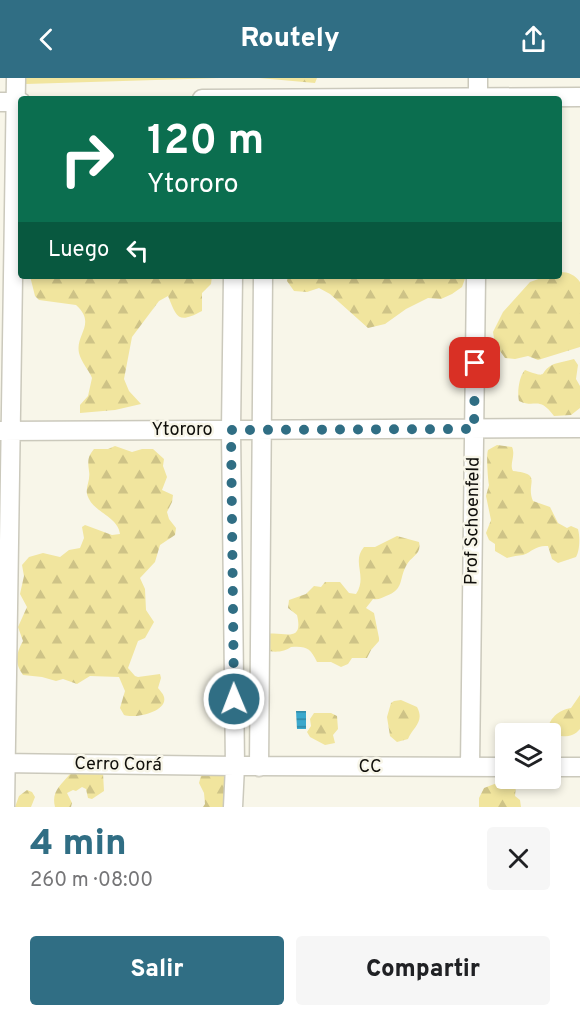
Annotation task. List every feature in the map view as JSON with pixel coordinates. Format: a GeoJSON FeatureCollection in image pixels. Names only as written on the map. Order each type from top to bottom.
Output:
{"type":"FeatureCollection","features":[{"type":"Feature","properties":{"kind":"street"},"geometry":{"type":"LineString","coordinates":[[4,807],[5,431],[12,102],[16,78]]}},
{"type":"Feature","properties":{"kind":"street"},"geometry":{"type":"LineString","coordinates":[[478,78],[478,96]]}},
{"type":"Feature","properties":{"kind":"street"},"geometry":{"type":"LineString","coordinates":[[562,97],[580,97]]}},
{"type":"Feature","properties":{"kind":"street"},"geometry":{"type":"LineString","coordinates":[[233,279],[231,430],[235,766],[233,807]]}},
{"type":"Feature","properties":{"kind":"street"},"geometry":{"type":"LineString","coordinates":[[259,766],[263,279]]}},
{"type":"Feature","properties":{"kind":"street","name":"Prof Schoenfeld"},"geometry":{"type":"LineString","coordinates":[[470,767],[476,279]]}},
{"type":"Feature","properties":{"kind":"street","name":"Ytororo"},"geometry":{"type":"LineString","coordinates":[[5,431],[580,428]]}},
{"type":"Feature","properties":{"kind":"street","name":"Cerro Corá"},"geometry":{"type":"LineString","coordinates":[[3,763],[235,766]]}},
{"type":"Feature","properties":{"kind":"street","name":"CC"},"geometry":{"type":"LineString","coordinates":[[235,766],[495,767]]}},
{"type":"Feature","properties":{"kind":"street"},"geometry":{"type":"LineString","coordinates":[[561,767],[580,767]]}},
{"type":"Feature","properties":{"kind":"green space"},"geometry":{"type":"Polygon","coordinates":[[[26,78],[220,78],[26,84],[26,78]]]}},
{"type":"Feature","properties":{"kind":"green space"},"geometry":{"type":"Polygon","coordinates":[[[259,78],[317,78],[315,83],[259,78]]]}},
{"type":"Feature","properties":{"kind":"green space"},"geometry":{"type":"Polygon","coordinates":[[[562,272],[571,274],[580,282],[580,347],[538,360],[528,356],[515,359],[505,358],[495,344],[493,332],[503,312],[530,282],[538,279],[562,279],[562,272]]]}},
{"type":"Feature","properties":{"kind":"green space"},"geometry":{"type":"Polygon","coordinates":[[[31,279],[212,279],[211,284],[202,293],[202,311],[188,317],[179,317],[168,296],[159,301],[132,337],[124,379],[129,391],[141,404],[115,410],[80,413],[80,405],[88,396],[92,378],[79,353],[85,318],[76,305],[39,300],[35,296],[31,279]]]}},
{"type":"Feature","properties":{"kind":"green space"},"geometry":{"type":"Polygon","coordinates":[[[287,279],[465,279],[462,287],[452,294],[441,299],[428,298],[406,309],[385,324],[368,328],[330,294],[319,288],[307,292],[294,291],[287,279]]]}},
{"type":"Feature","properties":{"kind":"green space"},"geometry":{"type":"Polygon","coordinates":[[[574,359],[578,365],[576,379],[580,386],[580,408],[571,415],[554,416],[540,404],[519,401],[519,385],[525,370],[541,375],[554,364],[574,359]]]}},
{"type":"Feature","properties":{"kind":"green space"},"geometry":{"type":"Polygon","coordinates":[[[497,445],[512,447],[513,471],[528,474],[531,477],[533,501],[550,507],[558,523],[567,528],[571,526],[578,529],[579,543],[576,557],[558,563],[552,559],[548,546],[540,546],[523,555],[507,558],[495,551],[495,544],[489,540],[486,533],[491,520],[486,496],[489,485],[488,450],[497,445]]]}},
{"type":"Feature","properties":{"kind":"green space"},"geometry":{"type":"Polygon","coordinates":[[[115,446],[132,452],[153,449],[164,459],[163,466],[167,477],[162,490],[173,495],[167,512],[176,528],[175,535],[160,545],[155,562],[140,578],[145,589],[146,610],[154,622],[145,638],[138,641],[128,668],[138,677],[160,674],[158,688],[164,696],[164,702],[156,710],[135,716],[124,715],[120,708],[125,691],[119,677],[90,676],[77,684],[63,679],[56,681],[23,675],[17,662],[23,641],[18,627],[27,607],[20,594],[24,576],[22,565],[29,557],[43,553],[60,557],[69,550],[80,548],[84,538],[82,527],[85,525],[112,535],[120,534],[115,523],[92,504],[87,495],[90,455],[94,449],[108,449],[115,446]]]}},
{"type":"Feature","properties":{"kind":"green space"},"geometry":{"type":"Polygon","coordinates":[[[397,536],[419,542],[420,546],[418,553],[406,566],[396,591],[380,599],[373,599],[366,608],[374,613],[379,638],[367,658],[352,658],[348,664],[341,667],[331,662],[317,662],[310,651],[301,647],[291,647],[279,652],[266,650],[268,634],[291,634],[298,630],[297,615],[288,608],[289,600],[306,594],[314,586],[321,587],[325,582],[340,582],[349,593],[356,594],[360,581],[359,558],[364,547],[375,547],[397,536]]]}},
{"type":"Feature","properties":{"kind":"green space"},"geometry":{"type":"Polygon","coordinates":[[[580,695],[580,729],[573,734],[561,736],[561,723],[550,723],[554,716],[571,708],[580,695]]]}},
{"type":"Feature","properties":{"kind":"green space"},"geometry":{"type":"Polygon","coordinates":[[[401,700],[417,707],[420,717],[408,739],[397,742],[390,736],[387,717],[391,703],[401,700]]]}},
{"type":"Feature","properties":{"kind":"green space"},"geometry":{"type":"Polygon","coordinates":[[[314,713],[331,713],[337,716],[338,729],[333,735],[335,743],[325,745],[310,737],[307,732],[314,713]]]}},
{"type":"Feature","properties":{"kind":"green space"},"geometry":{"type":"Polygon","coordinates":[[[92,770],[103,773],[104,791],[92,799],[88,798],[86,789],[82,787],[67,793],[72,803],[71,807],[55,807],[56,792],[70,774],[83,774],[92,770]]]}},
{"type":"Feature","properties":{"kind":"green space"},"geometry":{"type":"Polygon","coordinates":[[[223,770],[226,776],[226,807],[203,807],[204,793],[199,783],[202,772],[223,770]]]}},
{"type":"Feature","properties":{"kind":"green space"},"geometry":{"type":"Polygon","coordinates":[[[495,784],[495,789],[516,789],[515,796],[520,800],[521,807],[479,807],[479,798],[484,788],[495,784]]]}},
{"type":"Feature","properties":{"kind":"green space"},"geometry":{"type":"Polygon","coordinates":[[[27,790],[35,797],[31,807],[15,807],[19,796],[27,790]]]}},
{"type":"Feature","properties":{"kind":"water"},"geometry":{"type":"Polygon","coordinates":[[[296,711],[306,711],[306,729],[297,729],[296,711]]]}},
{"type":"Feature","properties":{"kind":"route"},"geometry":{"type":"LineString","coordinates":[[234,699],[231,430],[474,429],[475,363]]}}]}
